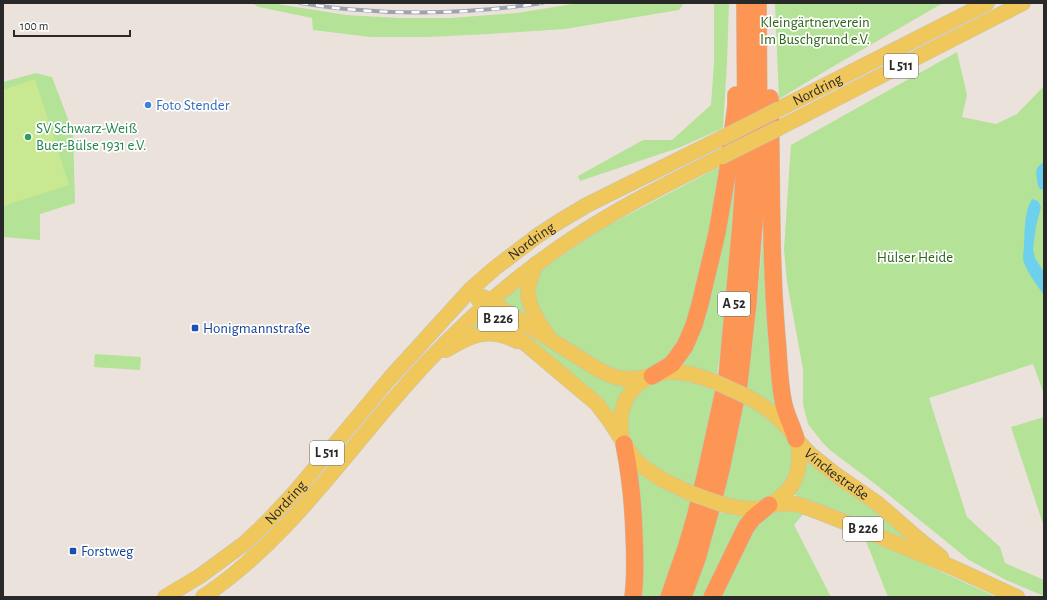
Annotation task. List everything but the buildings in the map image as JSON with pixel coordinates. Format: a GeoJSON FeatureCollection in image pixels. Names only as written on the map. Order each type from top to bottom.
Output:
{"type":"FeatureCollection","features":[{"type":"Feature","properties":{"kind":"highway"},"geometry":{"type":"LineString","coordinates":[[652,376],[672,364],[685,346],[694,325],[700,304],[717,233],[727,175],[736,105],[738,3]]}},
{"type":"Feature","properties":{"kind":"highway","name":"A 52"},"geometry":{"type":"LineString","coordinates":[[669,597],[695,518],[727,376],[741,224],[746,147],[745,3]]}},
{"type":"Feature","properties":{"kind":"highway","name":"A 52"},"geometry":{"type":"LineString","coordinates":[[683,597],[697,560],[715,494],[739,384],[748,303],[759,147],[758,3]]}},
{"type":"Feature","properties":{"kind":"highway"},"geometry":{"type":"LineString","coordinates":[[767,3],[772,154],[771,236],[775,321],[783,398],[786,412],[796,439]]}},
{"type":"Feature","properties":{"kind":"highway"},"geometry":{"type":"LineString","coordinates":[[624,444],[630,473],[633,507],[636,565],[633,597]]}},
{"type":"Feature","properties":{"kind":"highway"},"geometry":{"type":"LineString","coordinates":[[712,597],[746,527],[753,518],[769,505]]}},
{"type":"Feature","properties":{"kind":"main road","name":"Nordring"},"geometry":{"type":"LineString","coordinates":[[165,597],[200,576],[245,543],[269,520],[295,492],[390,378],[471,290],[509,256],[560,221],[611,192],[722,138],[987,3]]}},
{"type":"Feature","properties":{"kind":"main road","name":"Nordring"},"geometry":{"type":"LineString","coordinates":[[202,597],[219,586],[248,562],[284,528],[311,499],[384,410],[428,361],[458,330],[536,264],[614,213],[661,187],[721,158],[1023,3]]}},
{"type":"Feature","properties":{"kind":"main road"},"geometry":{"type":"LineString","coordinates":[[536,264],[528,288],[528,299],[534,315],[551,340]]}},
{"type":"Feature","properties":{"kind":"main road","name":"B 226"},"geometry":{"type":"LineString","coordinates":[[471,290],[487,304],[527,346],[597,404],[610,420],[634,458],[653,474],[690,493],[724,505],[743,509],[754,509],[769,505]]}},
{"type":"Feature","properties":{"kind":"main road","name":"B 226"},"geometry":{"type":"LineString","coordinates":[[487,304],[611,376],[629,380],[673,372],[697,376],[713,381],[748,397],[765,407],[773,413],[796,439]]}},
{"type":"Feature","properties":{"kind":"main road"},"geometry":{"type":"LineString","coordinates":[[428,361],[460,341],[481,334],[503,335],[527,346]]}},
{"type":"Feature","properties":{"kind":"main road"},"geometry":{"type":"LineString","coordinates":[[624,444],[620,419],[624,404],[635,387],[652,376]]}},
{"type":"Feature","properties":{"kind":"main road"},"geometry":{"type":"LineString","coordinates":[[769,505],[788,491],[793,485],[800,463],[796,439]]}},
{"type":"Feature","properties":{"kind":"main road","name":"Vinckestraße"},"geometry":{"type":"LineString","coordinates":[[796,439],[810,454],[891,514],[954,568]]}},
{"type":"Feature","properties":{"kind":"main road","name":"Vinckestraße"},"geometry":{"type":"LineString","coordinates":[[769,505],[790,504],[803,506],[852,524],[1017,597]]}},
{"type":"Feature","properties":{"kind":"green space"},"geometry":{"type":"Polygon","coordinates":[[[251,3],[271,3],[346,15],[399,18],[450,18],[517,13],[579,3],[684,3],[679,10],[565,29],[428,37],[370,37],[313,30],[312,18],[259,7],[251,3]]]}},
{"type":"Feature","properties":{"kind":"green space"},"geometry":{"type":"Polygon","coordinates":[[[714,3],[729,3],[723,128],[681,147],[580,181],[578,176],[643,140],[672,140],[711,105],[714,63],[714,3]]]}},
{"type":"Feature","properties":{"kind":"green space","name":"Kleingärtnerverein Im Buschgrund e.V."},"geometry":{"type":"Polygon","coordinates":[[[775,3],[943,3],[779,99],[775,3]]]}},
{"type":"Feature","properties":{"kind":"green space","name":"Hülser Heide"},"geometry":{"type":"Polygon","coordinates":[[[957,52],[967,95],[962,117],[996,124],[1017,114],[1044,86],[1044,394],[1033,364],[929,398],[967,517],[1000,547],[1005,563],[1044,580],[1044,596],[1006,580],[969,560],[874,483],[831,451],[808,424],[803,404],[803,369],[787,282],[784,249],[791,145],[957,52]]]}},
{"type":"Feature","properties":{"kind":"green space"},"geometry":{"type":"Polygon","coordinates":[[[36,73],[52,77],[73,132],[75,203],[40,214],[40,240],[3,237],[3,82],[36,73]]]}},
{"type":"Feature","properties":{"kind":"green space","name":"SV Schwarz-Weiß Buer-Bülse 1931 e.V."},"geometry":{"type":"Polygon","coordinates":[[[35,79],[69,185],[3,206],[3,90],[35,79]]]}},
{"type":"Feature","properties":{"kind":"green space"},"geometry":{"type":"Polygon","coordinates":[[[736,157],[733,232],[726,312],[717,376],[673,369],[736,157]]]}},
{"type":"Feature","properties":{"kind":"green space"},"geometry":{"type":"Polygon","coordinates":[[[723,165],[712,238],[681,345],[649,373],[626,374],[604,365],[557,336],[531,304],[538,272],[601,229],[723,165]]]}},
{"type":"Feature","properties":{"kind":"green space"},"geometry":{"type":"Polygon","coordinates":[[[764,216],[781,411],[746,389],[757,303],[764,216]]]}},
{"type":"Feature","properties":{"kind":"green space"},"geometry":{"type":"Polygon","coordinates":[[[524,281],[535,324],[499,302],[524,281]]]}},
{"type":"Feature","properties":{"kind":"green space"},"geometry":{"type":"Polygon","coordinates":[[[494,309],[633,383],[615,419],[494,309]]]}},
{"type":"Feature","properties":{"kind":"green space"},"geometry":{"type":"Polygon","coordinates":[[[486,313],[511,335],[464,335],[486,313]]]}},
{"type":"Feature","properties":{"kind":"green space"},"geometry":{"type":"Polygon","coordinates":[[[95,354],[141,357],[140,370],[94,367],[95,354]]]}},
{"type":"Feature","properties":{"kind":"green space"},"geometry":{"type":"Polygon","coordinates":[[[676,378],[695,382],[715,390],[694,488],[664,476],[632,447],[625,427],[632,398],[638,392],[655,381],[676,378]]]}},
{"type":"Feature","properties":{"kind":"green space"},"geometry":{"type":"Polygon","coordinates":[[[744,403],[763,413],[792,443],[795,460],[784,488],[762,503],[723,499],[744,403]]]}},
{"type":"Feature","properties":{"kind":"green space"},"geometry":{"type":"Polygon","coordinates":[[[1044,417],[1044,527],[1011,427],[1044,417]]]}},
{"type":"Feature","properties":{"kind":"green space"},"geometry":{"type":"Polygon","coordinates":[[[804,456],[865,502],[910,542],[792,494],[804,456]]]}},
{"type":"Feature","properties":{"kind":"green space"},"geometry":{"type":"Polygon","coordinates":[[[631,462],[660,485],[691,502],[672,565],[660,597],[637,597],[631,462]]]}},
{"type":"Feature","properties":{"kind":"green space"},"geometry":{"type":"Polygon","coordinates":[[[780,507],[806,511],[794,525],[831,597],[717,597],[755,522],[780,507]]]}},
{"type":"Feature","properties":{"kind":"green space"},"geometry":{"type":"Polygon","coordinates":[[[719,512],[724,514],[725,512],[749,514],[708,597],[691,597],[701,570],[719,512]]]}},
{"type":"Feature","properties":{"kind":"green space"},"geometry":{"type":"Polygon","coordinates":[[[864,536],[996,597],[888,597],[864,536]]]}},
{"type":"Feature","properties":{"kind":"water"},"geometry":{"type":"Polygon","coordinates":[[[1044,161],[1044,190],[1040,189],[1038,186],[1036,173],[1037,168],[1044,161]]]}},
{"type":"Feature","properties":{"kind":"water"},"geometry":{"type":"Polygon","coordinates":[[[1032,199],[1038,201],[1041,207],[1036,226],[1033,249],[1035,258],[1044,272],[1044,295],[1028,272],[1023,259],[1026,215],[1032,199]]]}},
{"type":"Feature","properties":{"kind":"railway"},"geometry":{"type":"LineString","coordinates":[[300,3],[346,9],[395,12],[469,11],[542,3]]}},
{"type":"Feature","properties":{"kind":"place","name":"Foto Stender"},"geometry":{"type":"Point","coordinates":[148,105]}},
{"type":"Feature","properties":{"kind":"place","name":"SV Schwarz-Weiß Buer-Bülse 1931 e.V."},"geometry":{"type":"Point","coordinates":[28,137]}},
{"type":"Feature","properties":{"kind":"place","name":"Honigmannstraße"},"geometry":{"type":"Point","coordinates":[195,328]}},
{"type":"Feature","properties":{"kind":"place","name":"Forstweg"},"geometry":{"type":"Point","coordinates":[73,551]}}]}
